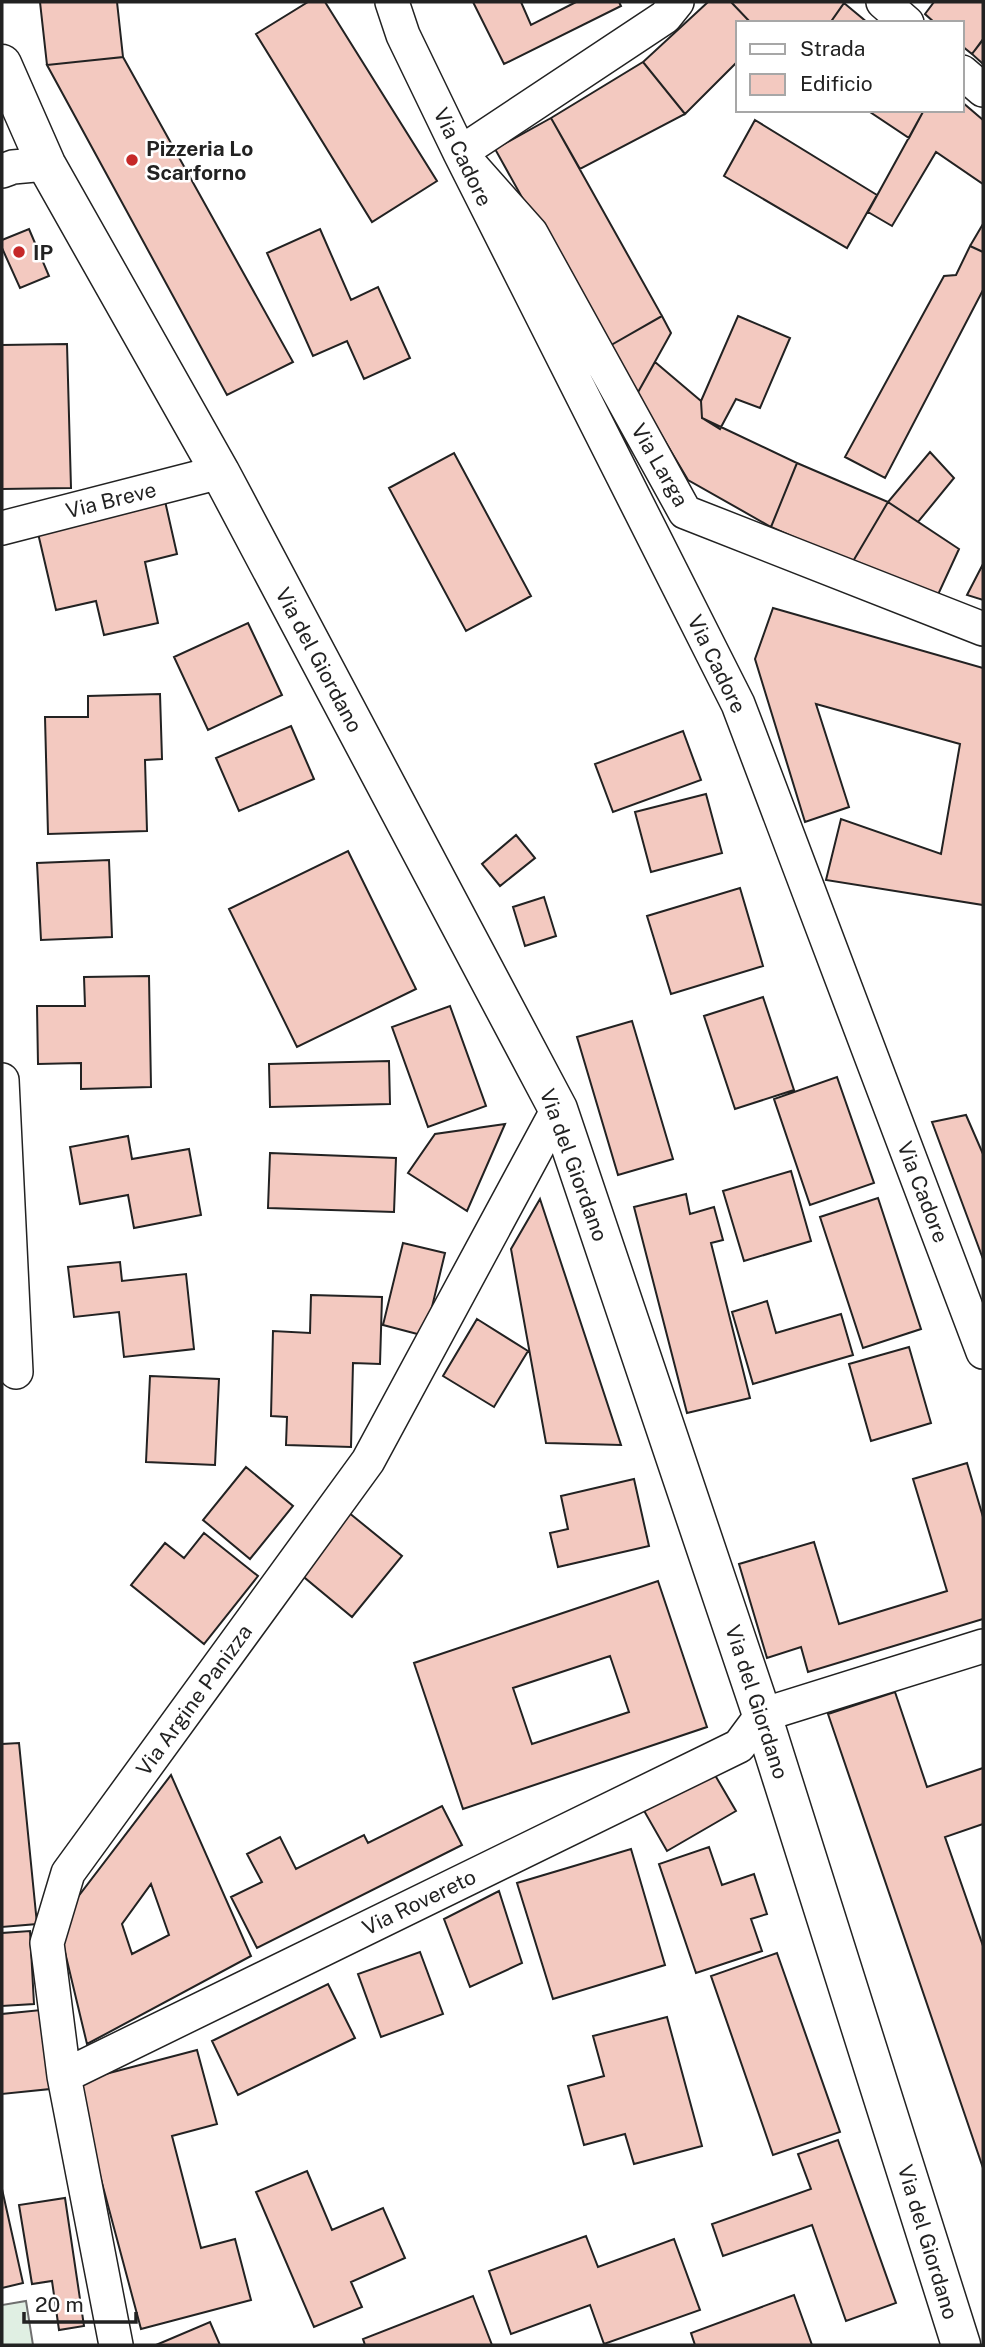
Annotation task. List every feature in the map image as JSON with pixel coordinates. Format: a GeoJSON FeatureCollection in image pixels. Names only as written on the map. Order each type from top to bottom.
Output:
{"type":"FeatureCollection","features":[{"type":"Feature","properties":{"kind":"street"},"geometry":{"type":"LineString","coordinates":[[385,2],[403,36]]}},
{"type":"Feature","properties":{"kind":"street","name":"Via Cadore"},"geometry":{"type":"LineString","coordinates":[[392,2],[403,36],[460,153],[738,704],[983,1352]]}},
{"type":"Feature","properties":{"kind":"street"},"geometry":{"type":"LineString","coordinates":[[883,2],[905,21]]}},
{"type":"Feature","properties":{"kind":"street"},"geometry":{"type":"LineString","coordinates":[[460,153],[666,7]]}},
{"type":"Feature","properties":{"kind":"street","name":"Via del Giordano"},"geometry":{"type":"LineString","coordinates":[[2,64],[46,164],[220,472],[558,1109],[762,1715],[961,2345]]}},
{"type":"Feature","properties":{"kind":"street"},"geometry":{"type":"LineString","coordinates":[[964,74],[983,90]]}},
{"type":"Feature","properties":{"kind":"street","name":"Via Larga"},"geometry":{"type":"LineString","coordinates":[[460,153],[531,233],[685,512],[983,629]]}},
{"type":"Feature","properties":{"kind":"street"},"geometry":{"type":"LineString","coordinates":[[2,171],[13,167],[46,164]]}},
{"type":"Feature","properties":{"kind":"street","name":"Via Breve"},"geometry":{"type":"LineString","coordinates":[[2,528],[220,472]]}},
{"type":"Feature","properties":{"kind":"street"},"geometry":{"type":"LineString","coordinates":[[2,1080],[16,1371]]}},
{"type":"Feature","properties":{"kind":"street","name":"Via Argine Panizza"},"geometry":{"type":"LineString","coordinates":[[116,2345],[64,2076],[47,1943],[68,1873],[368,1461],[558,1109]]}},
{"type":"Feature","properties":{"kind":"street"},"geometry":{"type":"LineString","coordinates":[[762,1715],[983,1646]]}},
{"type":"Feature","properties":{"kind":"street","name":"Via Rovereto"},"geometry":{"type":"LineString","coordinates":[[64,2076],[739,1746],[762,1715]]}},
{"type":"Feature","properties":{"kind":"green space"},"geometry":{"type":"Polygon","coordinates":[[[26,2301],[33,2345],[2,2345],[2,2305],[26,2301]]]}},
{"type":"Feature","properties":{"kind":"building"},"geometry":{"type":"Polygon","coordinates":[[[40,2],[117,2],[123,57],[47,65],[40,2]]]}},
{"type":"Feature","properties":{"kind":"building"},"geometry":{"type":"Polygon","coordinates":[[[308,2],[325,2],[437,181],[372,222],[256,34],[308,2]]]}},
{"type":"Feature","properties":{"kind":"building"},"geometry":{"type":"Polygon","coordinates":[[[473,2],[521,2],[531,25],[576,2],[619,2],[621,6],[504,64],[473,2]]]}},
{"type":"Feature","properties":{"kind":"building"},"geometry":{"type":"Polygon","coordinates":[[[708,2],[731,2],[749,21],[736,21],[736,63],[685,114],[643,62],[708,2]]]}},
{"type":"Feature","properties":{"kind":"building"},"geometry":{"type":"Polygon","coordinates":[[[731,2],[844,3],[831,21],[749,21],[731,2]]]}},
{"type":"Feature","properties":{"kind":"building"},"geometry":{"type":"Polygon","coordinates":[[[934,2],[983,2],[983,39],[972,54],[964,48],[964,21],[933,21],[925,14],[934,2]]]}},
{"type":"Feature","properties":{"kind":"building"},"geometry":{"type":"Polygon","coordinates":[[[844,3],[866,21],[831,21],[844,3]]]}},
{"type":"Feature","properties":{"kind":"building"},"geometry":{"type":"Polygon","coordinates":[[[983,40],[983,64],[972,54],[983,40]]]}},
{"type":"Feature","properties":{"kind":"building"},"geometry":{"type":"Polygon","coordinates":[[[123,57],[293,362],[227,395],[47,65],[123,57]]]}},
{"type":"Feature","properties":{"kind":"building"},"geometry":{"type":"Polygon","coordinates":[[[643,62],[685,114],[580,169],[551,118],[643,62]]]}},
{"type":"Feature","properties":{"kind":"building"},"geometry":{"type":"Polygon","coordinates":[[[964,104],[983,120],[983,184],[936,152],[892,226],[868,212],[923,112],[964,112],[964,104]]]}},
{"type":"Feature","properties":{"kind":"building"},"geometry":{"type":"Polygon","coordinates":[[[870,112],[923,112],[909,138],[870,112]]]}},
{"type":"Feature","properties":{"kind":"building"},"geometry":{"type":"Polygon","coordinates":[[[551,118],[662,316],[606,348],[495,149],[551,118]]]}},
{"type":"Feature","properties":{"kind":"building"},"geometry":{"type":"Polygon","coordinates":[[[755,120],[877,195],[847,248],[724,176],[755,120]]]}},
{"type":"Feature","properties":{"kind":"building"},"geometry":{"type":"Polygon","coordinates":[[[983,224],[983,252],[970,246],[983,224]]]}},
{"type":"Feature","properties":{"kind":"building"},"geometry":{"type":"Polygon","coordinates":[[[29,229],[49,276],[20,288],[2,248],[2,240],[29,229]]]}},
{"type":"Feature","properties":{"kind":"building"},"geometry":{"type":"Polygon","coordinates":[[[320,229],[351,300],[378,287],[410,358],[364,379],[347,341],[313,356],[267,253],[320,229]]]}},
{"type":"Feature","properties":{"kind":"building"},"geometry":{"type":"Polygon","coordinates":[[[970,246],[983,252],[983,290],[885,478],[845,457],[944,276],[956,275],[970,246]]]}},
{"type":"Feature","properties":{"kind":"building"},"geometry":{"type":"Polygon","coordinates":[[[662,316],[671,333],[637,394],[606,348],[662,316]]]}},
{"type":"Feature","properties":{"kind":"building"},"geometry":{"type":"Polygon","coordinates":[[[738,316],[790,338],[760,408],[736,399],[720,429],[702,418],[701,401],[738,316]]]}},
{"type":"Feature","properties":{"kind":"building"},"geometry":{"type":"Polygon","coordinates":[[[67,344],[71,488],[2,489],[2,345],[67,344]]]}},
{"type":"Feature","properties":{"kind":"building"},"geometry":{"type":"Polygon","coordinates":[[[655,362],[701,401],[702,418],[797,463],[771,527],[688,480],[637,394],[655,362]]]}},
{"type":"Feature","properties":{"kind":"building"},"geometry":{"type":"Polygon","coordinates":[[[930,452],[954,478],[918,522],[888,502],[930,452]]]}},
{"type":"Feature","properties":{"kind":"building"},"geometry":{"type":"Polygon","coordinates":[[[454,453],[531,596],[466,631],[389,488],[454,453]]]}},
{"type":"Feature","properties":{"kind":"building"},"geometry":{"type":"Polygon","coordinates":[[[797,463],[888,502],[852,563],[771,527],[797,463]]]}},
{"type":"Feature","properties":{"kind":"building"},"geometry":{"type":"Polygon","coordinates":[[[165,501],[177,554],[145,562],[158,623],[104,635],[96,601],[56,610],[37,529],[165,501]]]}},
{"type":"Feature","properties":{"kind":"building"},"geometry":{"type":"Polygon","coordinates":[[[888,502],[959,549],[936,599],[852,563],[888,502]]]}},
{"type":"Feature","properties":{"kind":"building"},"geometry":{"type":"Polygon","coordinates":[[[983,564],[983,600],[967,595],[983,564]]]}},
{"type":"Feature","properties":{"kind":"building"},"geometry":{"type":"Polygon","coordinates":[[[773,608],[983,668],[983,905],[826,880],[841,819],[941,854],[960,744],[816,704],[849,807],[805,822],[755,659],[773,608]]]}},
{"type":"Feature","properties":{"kind":"building"},"geometry":{"type":"Polygon","coordinates":[[[248,623],[282,695],[208,730],[174,657],[248,623]]]}},
{"type":"Feature","properties":{"kind":"building"},"geometry":{"type":"Polygon","coordinates":[[[160,694],[162,759],[145,760],[147,831],[48,834],[45,717],[88,717],[88,696],[160,694]]]}},
{"type":"Feature","properties":{"kind":"building"},"geometry":{"type":"Polygon","coordinates":[[[291,726],[314,779],[239,811],[216,758],[291,726]]]}},
{"type":"Feature","properties":{"kind":"building"},"geometry":{"type":"Polygon","coordinates":[[[683,731],[701,780],[613,812],[595,764],[683,731]]]}},
{"type":"Feature","properties":{"kind":"building"},"geometry":{"type":"Polygon","coordinates":[[[706,794],[722,853],[651,872],[635,812],[706,794]]]}},
{"type":"Feature","properties":{"kind":"building"},"geometry":{"type":"Polygon","coordinates":[[[516,835],[535,858],[500,886],[482,864],[516,835]]]}},
{"type":"Feature","properties":{"kind":"building"},"geometry":{"type":"Polygon","coordinates":[[[348,851],[416,989],[297,1047],[229,909],[348,851]]]}},
{"type":"Feature","properties":{"kind":"building"},"geometry":{"type":"Polygon","coordinates":[[[109,860],[112,937],[41,940],[37,863],[109,860]]]}},
{"type":"Feature","properties":{"kind":"building"},"geometry":{"type":"Polygon","coordinates":[[[740,888],[763,966],[671,994],[647,916],[740,888]]]}},
{"type":"Feature","properties":{"kind":"building"},"geometry":{"type":"Polygon","coordinates":[[[544,897],[556,936],[525,946],[513,907],[544,897]]]}},
{"type":"Feature","properties":{"kind":"building"},"geometry":{"type":"Polygon","coordinates":[[[149,976],[151,1087],[81,1089],[81,1063],[38,1064],[37,1006],[85,1006],[84,977],[149,976]]]}},
{"type":"Feature","properties":{"kind":"building"},"geometry":{"type":"Polygon","coordinates":[[[763,997],[794,1090],[735,1109],[704,1016],[763,997]]]}},
{"type":"Feature","properties":{"kind":"building"},"geometry":{"type":"Polygon","coordinates":[[[450,1006],[486,1106],[428,1127],[392,1027],[450,1006]]]}},
{"type":"Feature","properties":{"kind":"building"},"geometry":{"type":"Polygon","coordinates":[[[632,1021],[673,1159],[618,1175],[577,1037],[632,1021]]]}},
{"type":"Feature","properties":{"kind":"building"},"geometry":{"type":"Polygon","coordinates":[[[389,1061],[390,1104],[270,1107],[269,1064],[389,1061]]]}},
{"type":"Feature","properties":{"kind":"building"},"geometry":{"type":"Polygon","coordinates":[[[837,1077],[874,1183],[810,1205],[774,1099],[837,1077]]]}},
{"type":"Feature","properties":{"kind":"building"},"geometry":{"type":"Polygon","coordinates":[[[966,1115],[983,1154],[983,1259],[932,1122],[966,1115]]]}},
{"type":"Feature","properties":{"kind":"building"},"geometry":{"type":"Polygon","coordinates":[[[505,1124],[467,1211],[408,1173],[435,1134],[505,1124]]]}},
{"type":"Feature","properties":{"kind":"building"},"geometry":{"type":"Polygon","coordinates":[[[128,1136],[132,1159],[189,1149],[201,1215],[134,1228],[128,1195],[80,1204],[70,1147],[128,1136]]]}},
{"type":"Feature","properties":{"kind":"building"},"geometry":{"type":"Polygon","coordinates":[[[270,1153],[396,1158],[394,1212],[268,1208],[270,1153]]]}},
{"type":"Feature","properties":{"kind":"building"},"geometry":{"type":"Polygon","coordinates":[[[791,1171],[811,1241],[744,1261],[723,1191],[791,1171]]]}},
{"type":"Feature","properties":{"kind":"building"},"geometry":{"type":"Polygon","coordinates":[[[686,1194],[690,1214],[714,1207],[723,1240],[711,1243],[750,1398],[687,1413],[634,1207],[686,1194]]]}},
{"type":"Feature","properties":{"kind":"building"},"geometry":{"type":"Polygon","coordinates":[[[878,1198],[921,1329],[863,1348],[820,1217],[878,1198]]]}},
{"type":"Feature","properties":{"kind":"building"},"geometry":{"type":"Polygon","coordinates":[[[540,1199],[621,1445],[546,1443],[511,1249],[540,1199]]]}},
{"type":"Feature","properties":{"kind":"building"},"geometry":{"type":"Polygon","coordinates":[[[403,1243],[445,1253],[425,1336],[383,1325],[403,1243]]]}},
{"type":"Feature","properties":{"kind":"building"},"geometry":{"type":"Polygon","coordinates":[[[120,1262],[122,1281],[186,1274],[194,1349],[124,1357],[119,1312],[74,1317],[68,1267],[120,1262]]]}},
{"type":"Feature","properties":{"kind":"building"},"geometry":{"type":"Polygon","coordinates":[[[311,1295],[382,1297],[380,1364],[353,1363],[351,1447],[286,1445],[287,1417],[271,1416],[273,1331],[310,1333],[311,1295]]]}},
{"type":"Feature","properties":{"kind":"building"},"geometry":{"type":"Polygon","coordinates":[[[767,1301],[776,1333],[841,1314],[853,1355],[753,1384],[732,1312],[767,1301]]]}},
{"type":"Feature","properties":{"kind":"building"},"geometry":{"type":"Polygon","coordinates":[[[477,1319],[528,1351],[494,1407],[443,1376],[477,1319]]]}},
{"type":"Feature","properties":{"kind":"building"},"geometry":{"type":"Polygon","coordinates":[[[909,1347],[931,1423],[871,1441],[849,1364],[909,1347]]]}},
{"type":"Feature","properties":{"kind":"building"},"geometry":{"type":"Polygon","coordinates":[[[150,1376],[219,1379],[215,1465],[146,1462],[150,1376]]]}},
{"type":"Feature","properties":{"kind":"building"},"geometry":{"type":"Polygon","coordinates":[[[967,1463],[983,1517],[983,1619],[808,1672],[801,1647],[767,1658],[739,1564],[814,1542],[839,1624],[947,1591],[913,1479],[967,1463]]]}},
{"type":"Feature","properties":{"kind":"building"},"geometry":{"type":"Polygon","coordinates":[[[246,1467],[293,1506],[250,1559],[203,1520],[246,1467]]]}},
{"type":"Feature","properties":{"kind":"building"},"geometry":{"type":"Polygon","coordinates":[[[634,1479],[649,1546],[558,1567],[550,1533],[568,1529],[561,1496],[634,1479]]]}},
{"type":"Feature","properties":{"kind":"building"},"geometry":{"type":"Polygon","coordinates":[[[348,1512],[402,1556],[352,1617],[299,1573],[348,1512]]]}},
{"type":"Feature","properties":{"kind":"building"},"geometry":{"type":"Polygon","coordinates":[[[204,1533],[258,1576],[204,1644],[131,1585],[165,1543],[184,1558],[204,1533]]]}},
{"type":"Feature","properties":{"kind":"building"},"geometry":{"type":"Polygon","coordinates":[[[658,1581],[707,1727],[463,1809],[414,1663],[658,1581]],[[610,1656],[513,1688],[532,1744],[629,1712],[610,1656]]]}},
{"type":"Feature","properties":{"kind":"building"},"geometry":{"type":"Polygon","coordinates":[[[895,1692],[927,1787],[983,1768],[983,1824],[945,1837],[983,1946],[983,2168],[828,1714],[895,1692]]]}},
{"type":"Feature","properties":{"kind":"building"},"geometry":{"type":"Polygon","coordinates":[[[19,1743],[37,1924],[2,1927],[2,1744],[19,1743]]]}},
{"type":"Feature","properties":{"kind":"building"},"geometry":{"type":"Polygon","coordinates":[[[712,1770],[736,1811],[667,1851],[643,1809],[712,1770]]]}},
{"type":"Feature","properties":{"kind":"building"},"geometry":{"type":"Polygon","coordinates":[[[171,1775],[251,1956],[87,2044],[58,1923],[171,1775]],[[151,1884],[122,1924],[132,1954],[169,1935],[151,1884]]]}},
{"type":"Feature","properties":{"kind":"building"},"geometry":{"type":"Polygon","coordinates":[[[442,1806],[462,1845],[257,1948],[231,1897],[262,1882],[247,1854],[280,1837],[296,1869],[364,1835],[368,1843],[442,1806]]]}},
{"type":"Feature","properties":{"kind":"building"},"geometry":{"type":"Polygon","coordinates":[[[709,1847],[722,1885],[754,1874],[767,1914],[751,1919],[762,1951],[696,1973],[659,1864],[709,1847]]]}},
{"type":"Feature","properties":{"kind":"building"},"geometry":{"type":"Polygon","coordinates":[[[631,1849],[665,1965],[553,1999],[517,1883],[631,1849]]]}},
{"type":"Feature","properties":{"kind":"building"},"geometry":{"type":"Polygon","coordinates":[[[499,1891],[522,1963],[470,1987],[444,1919],[499,1891]]]}},
{"type":"Feature","properties":{"kind":"building"},"geometry":{"type":"Polygon","coordinates":[[[30,1931],[34,2004],[2,2006],[2,1933],[30,1931]]]}},
{"type":"Feature","properties":{"kind":"building"},"geometry":{"type":"Polygon","coordinates":[[[420,1952],[443,2014],[381,2037],[358,1974],[420,1952]]]}},
{"type":"Feature","properties":{"kind":"building"},"geometry":{"type":"Polygon","coordinates":[[[777,1953],[840,2132],[773,2155],[711,1976],[777,1953]]]}},
{"type":"Feature","properties":{"kind":"building"},"geometry":{"type":"Polygon","coordinates":[[[328,1984],[355,2038],[238,2095],[212,2041],[328,1984]]]}},
{"type":"Feature","properties":{"kind":"building"},"geometry":{"type":"Polygon","coordinates":[[[41,2010],[50,2089],[2,2094],[2,2014],[41,2010]]]}},
{"type":"Feature","properties":{"kind":"building"},"geometry":{"type":"Polygon","coordinates":[[[667,2017],[702,2146],[634,2164],[625,2134],[584,2145],[568,2086],[604,2076],[593,2036],[667,2017]]]}},
{"type":"Feature","properties":{"kind":"building"},"geometry":{"type":"Polygon","coordinates":[[[197,2050],[217,2124],[172,2136],[201,2248],[235,2239],[251,2300],[141,2329],[75,2082],[197,2050]]]}},
{"type":"Feature","properties":{"kind":"building"},"geometry":{"type":"Polygon","coordinates":[[[838,2140],[896,2303],[846,2321],[812,2225],[723,2256],[712,2224],[811,2189],[798,2154],[838,2140]]]}},
{"type":"Feature","properties":{"kind":"building"},"geometry":{"type":"Polygon","coordinates":[[[307,2171],[332,2230],[383,2208],[405,2258],[351,2282],[362,2307],[314,2327],[256,2192],[307,2171]]]}},
{"type":"Feature","properties":{"kind":"building"},"geometry":{"type":"Polygon","coordinates":[[[2,2189],[23,2283],[2,2288],[2,2189]]]}},
{"type":"Feature","properties":{"kind":"building"},"geometry":{"type":"Polygon","coordinates":[[[65,2198],[84,2326],[59,2330],[52,2281],[32,2284],[19,2205],[65,2198]]]}},
{"type":"Feature","properties":{"kind":"building"},"geometry":{"type":"Polygon","coordinates":[[[586,2236],[598,2267],[674,2239],[700,2310],[604,2344],[590,2305],[511,2334],[489,2271],[586,2236]]]}},
{"type":"Feature","properties":{"kind":"building"},"geometry":{"type":"Polygon","coordinates":[[[794,2295],[812,2345],[695,2345],[691,2333],[794,2295]]]}},
{"type":"Feature","properties":{"kind":"building"},"geometry":{"type":"Polygon","coordinates":[[[473,2296],[492,2345],[365,2345],[363,2339],[473,2296]]]}},
{"type":"Feature","properties":{"kind":"building"},"geometry":{"type":"Polygon","coordinates":[[[210,2322],[220,2345],[156,2345],[210,2322]]]}},
{"type":"Feature","properties":{"kind":"place","name":"Pizzeria Lo Scarforno"},"geometry":{"type":"Point","coordinates":[132,160]}},
{"type":"Feature","properties":{"kind":"place","name":"IP"},"geometry":{"type":"Point","coordinates":[19,252]}}]}
